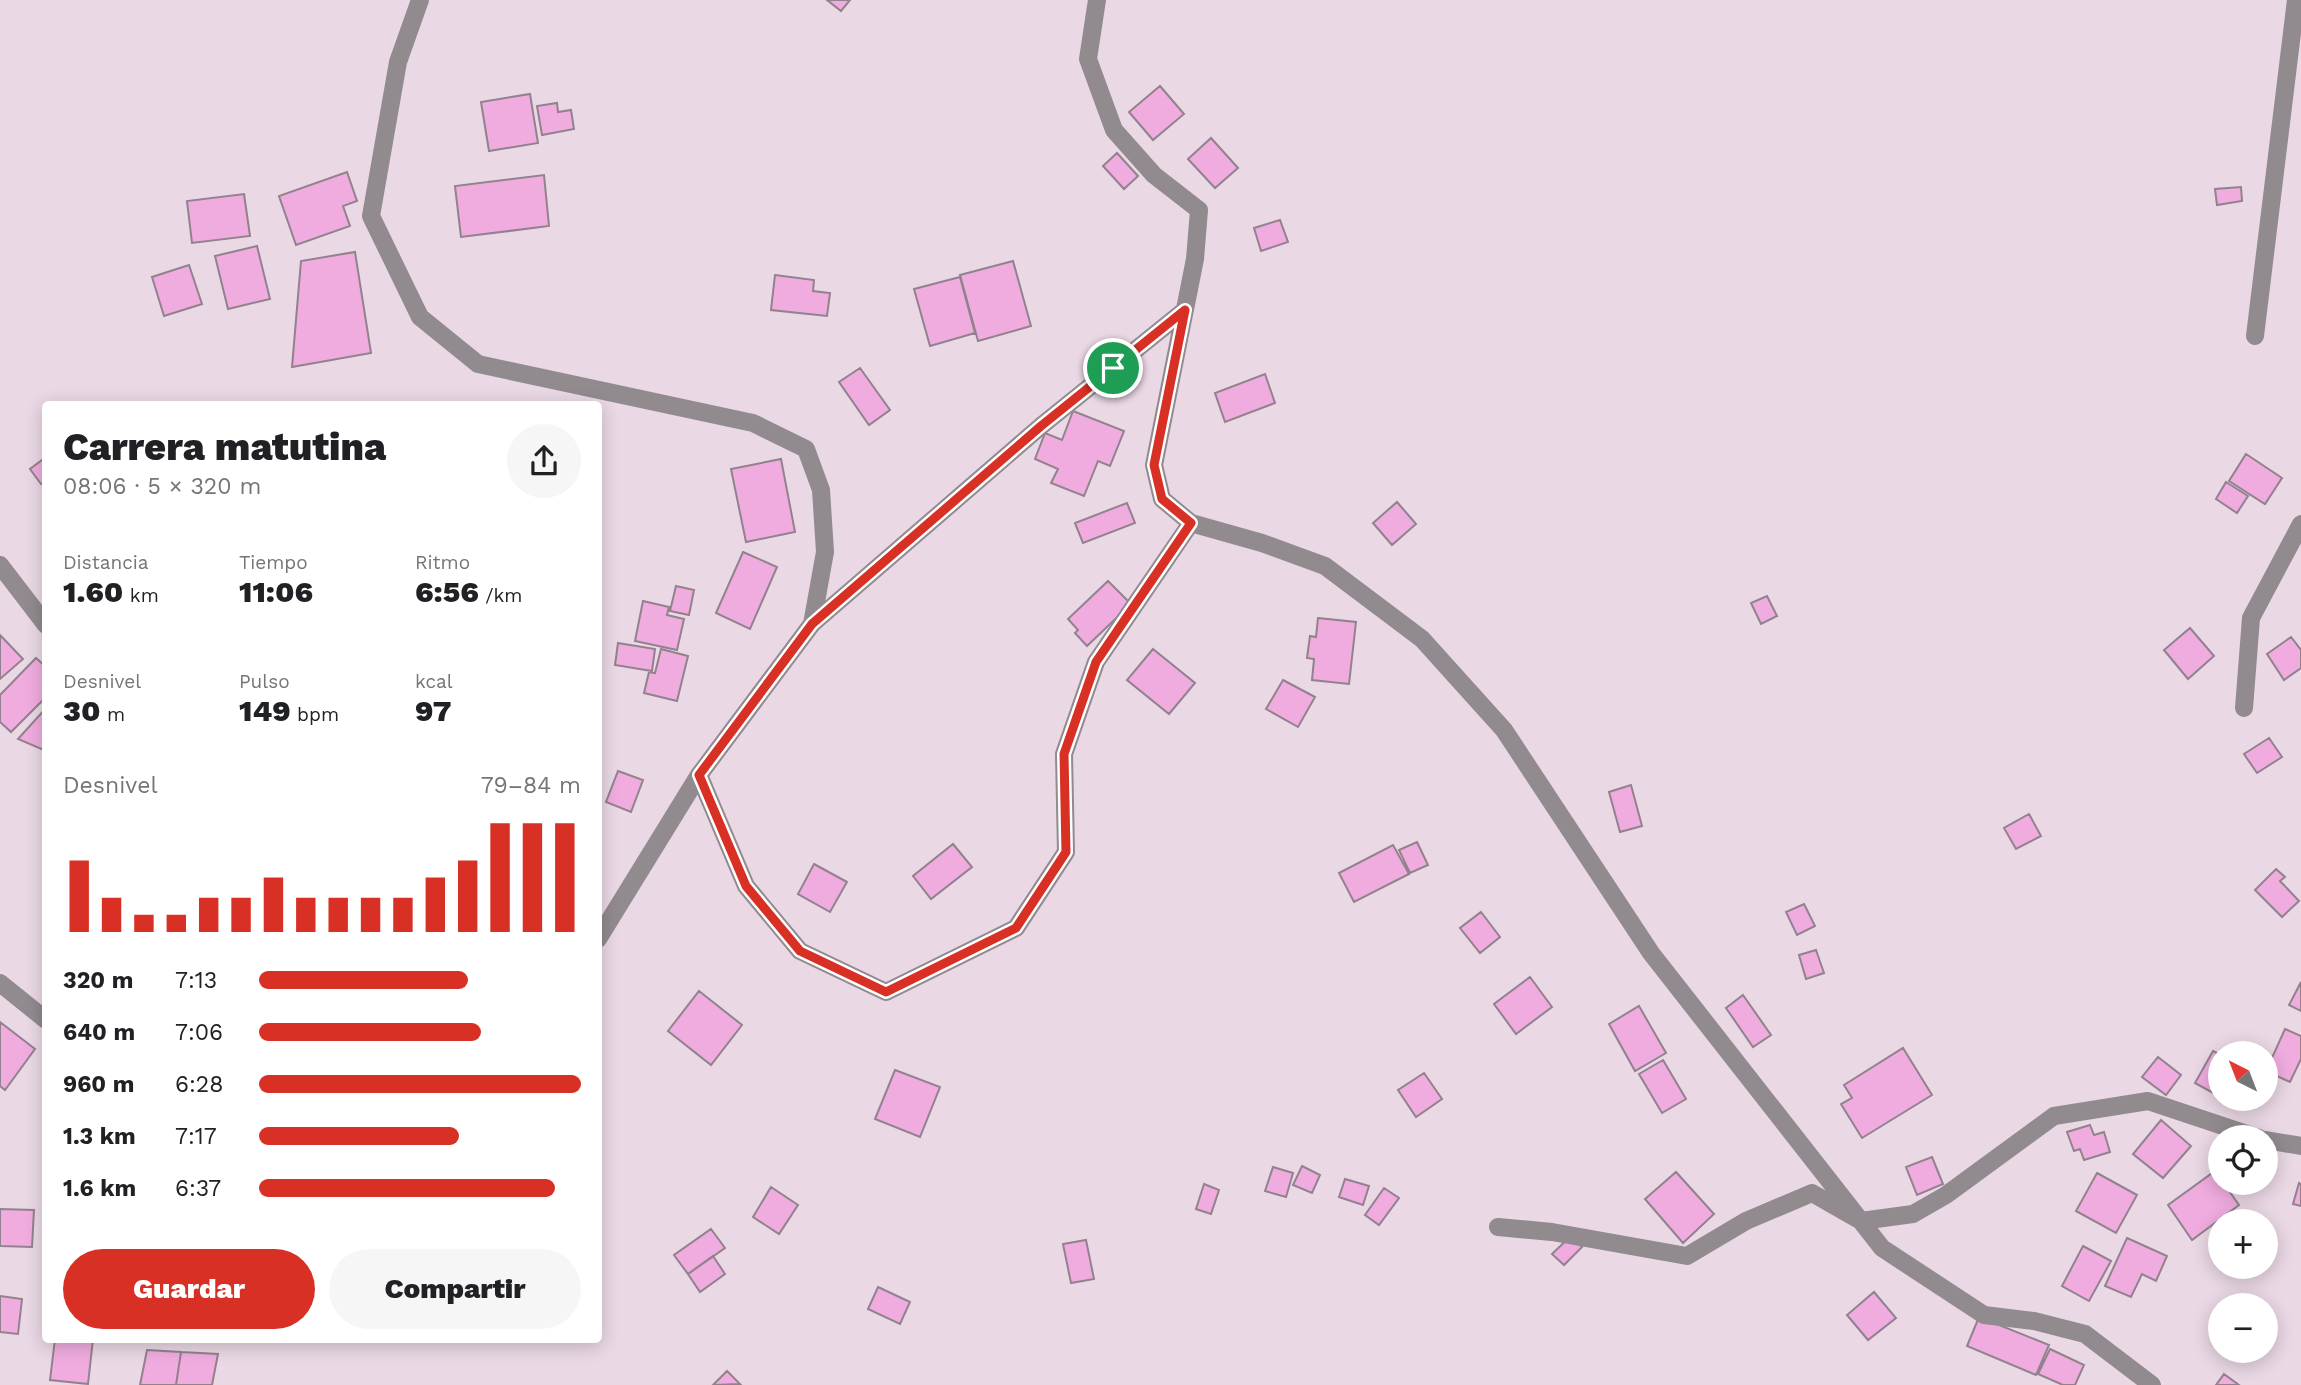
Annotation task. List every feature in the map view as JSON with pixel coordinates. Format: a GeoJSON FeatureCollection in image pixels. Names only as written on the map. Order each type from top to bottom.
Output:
{"type":"FeatureCollection","features":[{"type":"Feature","properties":{"kind":"street"},"geometry":{"type":"LineString","coordinates":[[420,0],[398,62],[371,216],[420,317],[478,364],[753,423],[806,449],[821,490],[825,552],[812,624]]}},
{"type":"Feature","properties":{"kind":"street"},"geometry":{"type":"LineString","coordinates":[[1097,0],[1088,59],[1114,130],[1154,175],[1199,210],[1195,259],[1154,465],[1162,499],[1191,523],[1262,543],[1325,566],[1422,639],[1504,730],[1651,953],[1882,1248],[1984,1315],[2034,1321],[2085,1334],[2152,1385]]}},
{"type":"Feature","properties":{"kind":"street"},"geometry":{"type":"LineString","coordinates":[[2255,336],[2296,0]]}},
{"type":"Feature","properties":{"kind":"street"},"geometry":{"type":"LineString","coordinates":[[602,933],[699,775],[812,624],[1041,426],[1185,310]]}},
{"type":"Feature","properties":{"kind":"street"},"geometry":{"type":"LineString","coordinates":[[699,775],[746,886],[800,951],[812,957],[886,992],[1016,928],[1066,852],[1064,754],[1096,662],[1191,523]]}},
{"type":"Feature","properties":{"kind":"street"},"geometry":{"type":"LineString","coordinates":[[2244,708],[2251,618],[2301,524]]}},
{"type":"Feature","properties":{"kind":"street"},"geometry":{"type":"LineString","coordinates":[[0,565],[42,620]]}},
{"type":"Feature","properties":{"kind":"street"},"geometry":{"type":"LineString","coordinates":[[0,983],[42,1017]]}},
{"type":"Feature","properties":{"kind":"street"},"geometry":{"type":"LineString","coordinates":[[1498,1227],[1552,1231],[1687,1256],[1746,1221],[1812,1193],[1861,1222],[1913,1214],[1946,1195],[2054,1115],[2148,1101],[2220,1125]]}},
{"type":"Feature","properties":{"kind":"street"},"geometry":{"type":"LineString","coordinates":[[2278,1142],[2301,1146]]}},
{"type":"Feature","properties":{"kind":"building"},"geometry":{"type":"Polygon","coordinates":[[[827,0],[850,0],[841,11],[827,0]]]}},
{"type":"Feature","properties":{"kind":"building"},"geometry":{"type":"Polygon","coordinates":[[[1160,86],[1184,114],[1153,140],[1129,112],[1160,86]]]}},
{"type":"Feature","properties":{"kind":"building"},"geometry":{"type":"Polygon","coordinates":[[[530,94],[538,143],[489,151],[481,102],[530,94]]]}},
{"type":"Feature","properties":{"kind":"building"},"geometry":{"type":"Polygon","coordinates":[[[557,103],[558,112],[571,110],[574,129],[542,135],[537,106],[557,103]]]}},
{"type":"Feature","properties":{"kind":"building"},"geometry":{"type":"Polygon","coordinates":[[[1211,138],[1238,168],[1215,188],[1188,159],[1211,138]]]}},
{"type":"Feature","properties":{"kind":"building"},"geometry":{"type":"Polygon","coordinates":[[[1117,153],[1138,176],[1124,189],[1103,166],[1117,153]]]}},
{"type":"Feature","properties":{"kind":"building"},"geometry":{"type":"Polygon","coordinates":[[[347,172],[357,201],[343,206],[350,226],[296,245],[279,196],[347,172]]]}},
{"type":"Feature","properties":{"kind":"building"},"geometry":{"type":"Polygon","coordinates":[[[544,175],[549,226],[461,237],[455,186],[544,175]]]}},
{"type":"Feature","properties":{"kind":"building"},"geometry":{"type":"Polygon","coordinates":[[[2241,187],[2242,201],[2217,205],[2215,189],[2241,187]]]}},
{"type":"Feature","properties":{"kind":"building"},"geometry":{"type":"Polygon","coordinates":[[[244,194],[250,236],[192,243],[187,201],[244,194]]]}},
{"type":"Feature","properties":{"kind":"building"},"geometry":{"type":"Polygon","coordinates":[[[1280,220],[1288,242],[1261,251],[1254,228],[1280,220]]]}},
{"type":"Feature","properties":{"kind":"building"},"geometry":{"type":"Polygon","coordinates":[[[257,246],[270,299],[228,309],[215,256],[257,246]]]}},
{"type":"Feature","properties":{"kind":"building"},"geometry":{"type":"Polygon","coordinates":[[[355,252],[371,353],[292,367],[301,261],[355,252]]]}},
{"type":"Feature","properties":{"kind":"building"},"geometry":{"type":"Polygon","coordinates":[[[1013,261],[1031,326],[978,341],[960,275],[1013,261]]]}},
{"type":"Feature","properties":{"kind":"building"},"geometry":{"type":"Polygon","coordinates":[[[189,265],[202,304],[164,316],[152,277],[189,265]]]}},
{"type":"Feature","properties":{"kind":"building"},"geometry":{"type":"Polygon","coordinates":[[[775,275],[814,280],[813,291],[830,293],[827,316],[771,310],[775,275]]]}},
{"type":"Feature","properties":{"kind":"building"},"geometry":{"type":"Polygon","coordinates":[[[960,277],[975,333],[930,346],[914,289],[960,277]]]}},
{"type":"Feature","properties":{"kind":"building"},"geometry":{"type":"Polygon","coordinates":[[[860,368],[890,410],[869,425],[839,382],[860,368]]]}},
{"type":"Feature","properties":{"kind":"building"},"geometry":{"type":"Polygon","coordinates":[[[1265,374],[1275,403],[1225,422],[1215,393],[1265,374]]]}},
{"type":"Feature","properties":{"kind":"building"},"geometry":{"type":"Polygon","coordinates":[[[1073,411],[1124,431],[1110,466],[1098,461],[1084,496],[1051,483],[1058,469],[1035,459],[1045,433],[1062,440],[1073,411]]]}},
{"type":"Feature","properties":{"kind":"building"},"geometry":{"type":"Polygon","coordinates":[[[2246,454],[2282,478],[2265,504],[2229,481],[2246,454]]]}},
{"type":"Feature","properties":{"kind":"building"},"geometry":{"type":"Polygon","coordinates":[[[781,459],[795,532],[746,542],[731,469],[781,459]]]}},
{"type":"Feature","properties":{"kind":"building"},"geometry":{"type":"Polygon","coordinates":[[[42,460],[42,483],[41,484],[30,469],[42,460]]]}},
{"type":"Feature","properties":{"kind":"building"},"geometry":{"type":"Polygon","coordinates":[[[2226,482],[2248,496],[2237,513],[2216,499],[2226,482]]]}},
{"type":"Feature","properties":{"kind":"building"},"geometry":{"type":"Polygon","coordinates":[[[1397,502],[1416,524],[1392,545],[1373,523],[1397,502]]]}},
{"type":"Feature","properties":{"kind":"building"},"geometry":{"type":"Polygon","coordinates":[[[1127,503],[1135,523],[1083,543],[1075,523],[1127,503]]]}},
{"type":"Feature","properties":{"kind":"building"},"geometry":{"type":"Polygon","coordinates":[[[743,552],[777,567],[750,629],[716,613],[743,552]]]}},
{"type":"Feature","properties":{"kind":"building"},"geometry":{"type":"Polygon","coordinates":[[[1108,581],[1131,604],[1087,646],[1075,633],[1078,630],[1068,619],[1108,581]]]}},
{"type":"Feature","properties":{"kind":"building"},"geometry":{"type":"Polygon","coordinates":[[[676,586],[694,590],[689,615],[670,611],[676,586]]]}},
{"type":"Feature","properties":{"kind":"building"},"geometry":{"type":"Polygon","coordinates":[[[1767,596],[1777,616],[1761,624],[1751,603],[1767,596]]]}},
{"type":"Feature","properties":{"kind":"building"},"geometry":{"type":"Polygon","coordinates":[[[643,601],[669,607],[667,615],[684,619],[677,650],[635,641],[643,601]]]}},
{"type":"Feature","properties":{"kind":"building"},"geometry":{"type":"Polygon","coordinates":[[[1318,618],[1356,622],[1349,684],[1312,680],[1314,659],[1307,658],[1310,636],[1316,637],[1318,618]]]}},
{"type":"Feature","properties":{"kind":"building"},"geometry":{"type":"Polygon","coordinates":[[[2190,628],[2214,656],[2188,679],[2164,650],[2190,628]]]}},
{"type":"Feature","properties":{"kind":"building"},"geometry":{"type":"Polygon","coordinates":[[[0,635],[23,659],[0,679],[0,635]]]}},
{"type":"Feature","properties":{"kind":"building"},"geometry":{"type":"Polygon","coordinates":[[[2291,637],[2301,650],[2301,668],[2284,680],[2267,654],[2291,637]]]}},
{"type":"Feature","properties":{"kind":"building"},"geometry":{"type":"Polygon","coordinates":[[[618,643],[655,649],[652,671],[615,665],[618,643]]]}},
{"type":"Feature","properties":{"kind":"building"},"geometry":{"type":"Polygon","coordinates":[[[661,649],[688,656],[677,701],[644,693],[649,672],[655,673],[661,649]]]}},
{"type":"Feature","properties":{"kind":"building"},"geometry":{"type":"Polygon","coordinates":[[[1153,649],[1195,683],[1169,714],[1127,680],[1153,649]]]}},
{"type":"Feature","properties":{"kind":"building"},"geometry":{"type":"Polygon","coordinates":[[[36,658],[42,663],[42,701],[11,732],[0,722],[0,695],[36,658]]]}},
{"type":"Feature","properties":{"kind":"building"},"geometry":{"type":"Polygon","coordinates":[[[1283,680],[1315,697],[1298,727],[1266,709],[1283,680]]]}},
{"type":"Feature","properties":{"kind":"building"},"geometry":{"type":"Polygon","coordinates":[[[42,712],[42,749],[18,739],[42,712]]]}},
{"type":"Feature","properties":{"kind":"building"},"geometry":{"type":"Polygon","coordinates":[[[2269,738],[2282,757],[2257,773],[2244,754],[2269,738]]]}},
{"type":"Feature","properties":{"kind":"building"},"geometry":{"type":"Polygon","coordinates":[[[618,771],[643,780],[631,812],[606,802],[618,771]]]}},
{"type":"Feature","properties":{"kind":"building"},"geometry":{"type":"Polygon","coordinates":[[[1631,785],[1642,826],[1620,832],[1609,792],[1631,785]]]}},
{"type":"Feature","properties":{"kind":"building"},"geometry":{"type":"Polygon","coordinates":[[[2029,814],[2041,836],[2016,849],[2004,828],[2029,814]]]}},
{"type":"Feature","properties":{"kind":"building"},"geometry":{"type":"Polygon","coordinates":[[[1417,842],[1428,865],[1410,873],[1399,850],[1417,842]]]}},
{"type":"Feature","properties":{"kind":"building"},"geometry":{"type":"Polygon","coordinates":[[[953,844],[972,867],[931,899],[913,876],[953,844]]]}},
{"type":"Feature","properties":{"kind":"building"},"geometry":{"type":"Polygon","coordinates":[[[1393,845],[1409,874],[1354,902],[1339,873],[1393,845]]]}},
{"type":"Feature","properties":{"kind":"building"},"geometry":{"type":"Polygon","coordinates":[[[814,864],[847,882],[830,912],[798,894],[814,864]]]}},
{"type":"Feature","properties":{"kind":"building"},"geometry":{"type":"Polygon","coordinates":[[[2276,869],[2285,877],[2280,881],[2299,901],[2282,917],[2255,890],[2276,869]]]}},
{"type":"Feature","properties":{"kind":"building"},"geometry":{"type":"Polygon","coordinates":[[[1804,904],[1815,926],[1797,935],[1786,912],[1804,904]]]}},
{"type":"Feature","properties":{"kind":"building"},"geometry":{"type":"Polygon","coordinates":[[[1481,912],[1500,937],[1480,953],[1460,928],[1481,912]]]}},
{"type":"Feature","properties":{"kind":"building"},"geometry":{"type":"Polygon","coordinates":[[[1816,950],[1824,973],[1806,979],[1799,955],[1816,950]]]}},
{"type":"Feature","properties":{"kind":"building"},"geometry":{"type":"Polygon","coordinates":[[[1530,977],[1552,1007],[1516,1034],[1494,1004],[1530,977]]]}},
{"type":"Feature","properties":{"kind":"building"},"geometry":{"type":"Polygon","coordinates":[[[2301,982],[2301,1011],[2289,1005],[2301,982]]]}},
{"type":"Feature","properties":{"kind":"building"},"geometry":{"type":"Polygon","coordinates":[[[699,991],[742,1025],[711,1065],[668,1031],[699,991]]]}},
{"type":"Feature","properties":{"kind":"building"},"geometry":{"type":"Polygon","coordinates":[[[1743,995],[1771,1035],[1753,1047],[1726,1008],[1743,995]]]}},
{"type":"Feature","properties":{"kind":"building"},"geometry":{"type":"Polygon","coordinates":[[[1639,1006],[1666,1053],[1635,1071],[1609,1024],[1639,1006]]]}},
{"type":"Feature","properties":{"kind":"building"},"geometry":{"type":"Polygon","coordinates":[[[0,1022],[35,1049],[5,1090],[0,1086],[0,1022]]]}},
{"type":"Feature","properties":{"kind":"building"},"geometry":{"type":"Polygon","coordinates":[[[2285,1029],[2301,1036],[2301,1059],[2290,1082],[2278,1076],[2278,1044],[2285,1029]]]}},
{"type":"Feature","properties":{"kind":"building"},"geometry":{"type":"Polygon","coordinates":[[[1903,1048],[1932,1095],[1862,1138],[1841,1104],[1852,1098],[1844,1085],[1903,1048]]]}},
{"type":"Feature","properties":{"kind":"building"},"geometry":{"type":"Polygon","coordinates":[[[2158,1057],[2181,1075],[2166,1095],[2142,1077],[2158,1057]]]}},
{"type":"Feature","properties":{"kind":"building"},"geometry":{"type":"Polygon","coordinates":[[[1663,1060],[1686,1099],[1662,1113],[1639,1074],[1663,1060]]]}},
{"type":"Feature","properties":{"kind":"building"},"geometry":{"type":"Polygon","coordinates":[[[2208,1060],[2208,1090],[2195,1083],[2208,1060]]]}},
{"type":"Feature","properties":{"kind":"building"},"geometry":{"type":"Polygon","coordinates":[[[895,1070],[940,1087],[920,1137],[875,1119],[895,1070]]]}},
{"type":"Feature","properties":{"kind":"building"},"geometry":{"type":"Polygon","coordinates":[[[1424,1073],[1442,1099],[1416,1117],[1398,1090],[1424,1073]]]}},
{"type":"Feature","properties":{"kind":"building"},"geometry":{"type":"Polygon","coordinates":[[[2161,1120],[2191,1146],[2163,1178],[2133,1154],[2161,1120]]]}},
{"type":"Feature","properties":{"kind":"building"},"geometry":{"type":"Polygon","coordinates":[[[2090,1125],[2094,1135],[2104,1132],[2110,1152],[2084,1160],[2080,1149],[2074,1151],[2067,1132],[2090,1125]]]}},
{"type":"Feature","properties":{"kind":"building"},"geometry":{"type":"Polygon","coordinates":[[[1932,1157],[1943,1184],[1917,1195],[1906,1167],[1932,1157]]]}},
{"type":"Feature","properties":{"kind":"building"},"geometry":{"type":"Polygon","coordinates":[[[1302,1166],[1320,1175],[1312,1193],[1293,1185],[1302,1166]]]}},
{"type":"Feature","properties":{"kind":"building"},"geometry":{"type":"Polygon","coordinates":[[[1273,1167],[1293,1173],[1286,1197],[1265,1191],[1273,1167]]]}},
{"type":"Feature","properties":{"kind":"building"},"geometry":{"type":"Polygon","coordinates":[[[1676,1172],[1714,1214],[1683,1243],[1645,1199],[1676,1172]]]}},
{"type":"Feature","properties":{"kind":"building"},"geometry":{"type":"Polygon","coordinates":[[[2097,1173],[2137,1195],[2116,1233],[2076,1211],[2097,1173]]]}},
{"type":"Feature","properties":{"kind":"building"},"geometry":{"type":"Polygon","coordinates":[[[2208,1176],[2208,1195],[2232,1195],[2239,1205],[2234,1209],[2208,1209],[2208,1228],[2192,1240],[2168,1205],[2208,1176]]]}},
{"type":"Feature","properties":{"kind":"building"},"geometry":{"type":"Polygon","coordinates":[[[1345,1179],[1369,1186],[1363,1205],[1339,1197],[1345,1179]]]}},
{"type":"Feature","properties":{"kind":"building"},"geometry":{"type":"Polygon","coordinates":[[[2299,1183],[2301,1184],[2301,1206],[2293,1204],[2299,1183]]]}},
{"type":"Feature","properties":{"kind":"building"},"geometry":{"type":"Polygon","coordinates":[[[1204,1184],[1219,1190],[1211,1214],[1196,1209],[1204,1184]]]}},
{"type":"Feature","properties":{"kind":"building"},"geometry":{"type":"Polygon","coordinates":[[[771,1187],[798,1205],[779,1234],[753,1217],[771,1187]]]}},
{"type":"Feature","properties":{"kind":"building"},"geometry":{"type":"Polygon","coordinates":[[[1384,1188],[1399,1198],[1379,1225],[1365,1215],[1384,1188]]]}},
{"type":"Feature","properties":{"kind":"building"},"geometry":{"type":"Polygon","coordinates":[[[0,1209],[34,1210],[32,1247],[0,1246],[0,1209]]]}},
{"type":"Feature","properties":{"kind":"building"},"geometry":{"type":"Polygon","coordinates":[[[711,1229],[725,1248],[688,1274],[674,1255],[711,1229]]]}},
{"type":"Feature","properties":{"kind":"building"},"geometry":{"type":"Polygon","coordinates":[[[1571,1236],[1582,1247],[1564,1265],[1552,1254],[1571,1236]]]}},
{"type":"Feature","properties":{"kind":"building"},"geometry":{"type":"Polygon","coordinates":[[[2127,1238],[2167,1256],[2156,1281],[2142,1274],[2131,1297],[2105,1286],[2127,1238]]]}},
{"type":"Feature","properties":{"kind":"building"},"geometry":{"type":"Polygon","coordinates":[[[1086,1240],[1094,1279],[1071,1283],[1063,1244],[1086,1240]]]}},
{"type":"Feature","properties":{"kind":"building"},"geometry":{"type":"Polygon","coordinates":[[[2083,1246],[2111,1261],[2089,1301],[2062,1286],[2083,1246]]]}},
{"type":"Feature","properties":{"kind":"building"},"geometry":{"type":"Polygon","coordinates":[[[713,1256],[725,1274],[700,1292],[688,1274],[713,1256]]]}},
{"type":"Feature","properties":{"kind":"building"},"geometry":{"type":"Polygon","coordinates":[[[878,1287],[910,1302],[900,1324],[868,1309],[878,1287]]]}},
{"type":"Feature","properties":{"kind":"building"},"geometry":{"type":"Polygon","coordinates":[[[1874,1292],[1896,1318],[1868,1340],[1847,1315],[1874,1292]]]}},
{"type":"Feature","properties":{"kind":"building"},"geometry":{"type":"Polygon","coordinates":[[[0,1296],[22,1299],[18,1334],[0,1332],[0,1296]]]}},
{"type":"Feature","properties":{"kind":"building"},"geometry":{"type":"Polygon","coordinates":[[[1979,1317],[2049,1345],[2036,1375],[1967,1346],[1979,1317]]]}},
{"type":"Feature","properties":{"kind":"building"},"geometry":{"type":"Polygon","coordinates":[[[55,1343],[93,1343],[88,1384],[50,1380],[55,1343]]]}},
{"type":"Feature","properties":{"kind":"building"},"geometry":{"type":"Polygon","coordinates":[[[2050,1349],[2084,1365],[2075,1385],[2063,1385],[2038,1374],[2050,1349]]]}},
{"type":"Feature","properties":{"kind":"building"},"geometry":{"type":"Polygon","coordinates":[[[147,1350],[181,1352],[176,1385],[140,1385],[147,1350]]]}},
{"type":"Feature","properties":{"kind":"building"},"geometry":{"type":"Polygon","coordinates":[[[181,1352],[218,1354],[212,1385],[176,1385],[181,1352]]]}},
{"type":"Feature","properties":{"kind":"building"},"geometry":{"type":"Polygon","coordinates":[[[727,1371],[740,1384],[713,1385],[727,1371]]]}},
{"type":"Feature","properties":{"kind":"building"},"geometry":{"type":"Polygon","coordinates":[[[2224,1374],[2239,1385],[2216,1385],[2224,1374]]]}},
{"type":"Feature","properties":{"kind":"route"},"geometry":{"type":"LineString","coordinates":[[1185,310],[1154,465],[1162,499],[1191,523],[1096,662],[1064,754],[1066,852],[1016,928],[886,992],[800,951],[746,886],[699,775],[812,624],[1041,426],[1113,368],[1185,310]]}}]}
